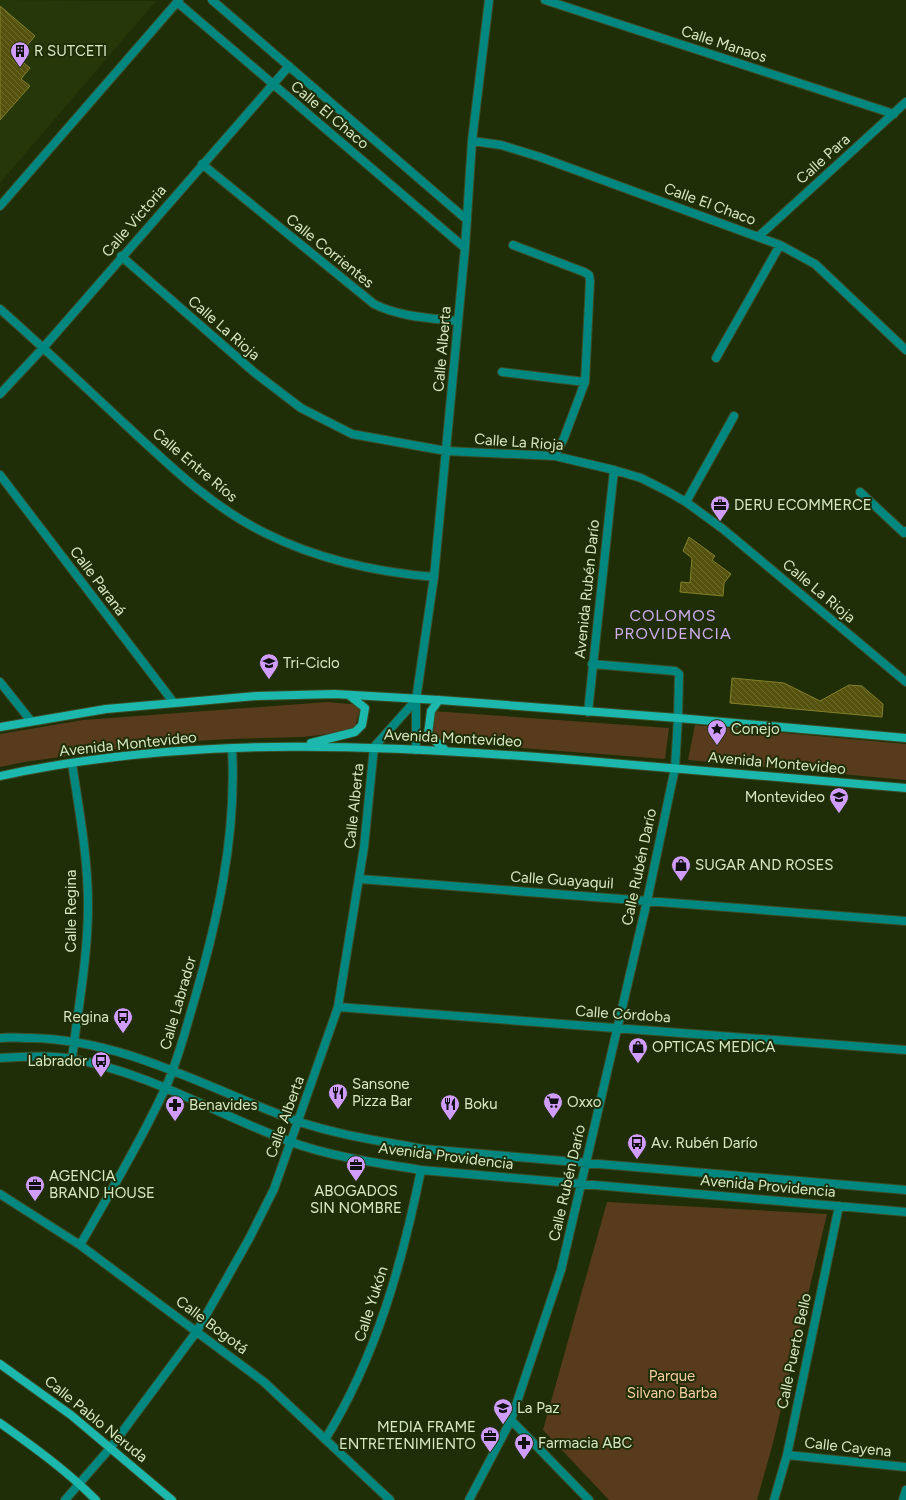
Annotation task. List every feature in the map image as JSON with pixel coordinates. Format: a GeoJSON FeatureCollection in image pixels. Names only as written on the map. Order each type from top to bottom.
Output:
{"type":"FeatureCollection","features":[{"type":"Feature","properties":{"kind":"street","name":"Calle El Chaco"},"geometry":{"type":"LineString","coordinates":[[212,0],[467,220]]}},
{"type":"Feature","properties":{"kind":"street","name":"Calle Alberta"},"geometry":{"type":"LineString","coordinates":[[416,750],[416,700],[434,577],[465,248],[472,141],[489,0]]}},
{"type":"Feature","properties":{"kind":"street","name":"Calle Manaos"},"geometry":{"type":"LineString","coordinates":[[545,0],[894,114]]}},
{"type":"Feature","properties":{"kind":"street","name":"Calle El Chaco"},"geometry":{"type":"LineString","coordinates":[[178,1],[273,85],[465,248]]}},
{"type":"Feature","properties":{"kind":"street"},"geometry":{"type":"LineString","coordinates":[[0,206],[178,1]]}},
{"type":"Feature","properties":{"kind":"street","name":"Calle Victoria"},"geometry":{"type":"LineString","coordinates":[[0,394],[43,348],[121,256],[289,66]]}},
{"type":"Feature","properties":{"kind":"street","name":"Calle Para"},"geometry":{"type":"LineString","coordinates":[[758,237],[906,102]]}},
{"type":"Feature","properties":{"kind":"street","name":"Calle El Chaco"},"geometry":{"type":"LineString","coordinates":[[472,141],[501,145],[540,157],[780,245],[815,264],[906,350]]}},
{"type":"Feature","properties":{"kind":"street","name":"Calle Corrientes"},"geometry":{"type":"LineString","coordinates":[[202,164],[374,304],[384,309],[413,316],[458,321]]}},
{"type":"Feature","properties":{"kind":"street"},"geometry":{"type":"LineString","coordinates":[[513,245],[588,275],[590,281],[585,382],[564,438],[555,456]]}},
{"type":"Feature","properties":{"kind":"street"},"geometry":{"type":"LineString","coordinates":[[716,358],[780,245]]}},
{"type":"Feature","properties":{"kind":"street","name":"Calle La Rioja"},"geometry":{"type":"LineString","coordinates":[[121,256],[255,373],[301,408],[352,434],[446,451],[555,456],[641,478],[686,502],[723,528],[906,682]]}},
{"type":"Feature","properties":{"kind":"street","name":"Calle Entre Ríos"},"geometry":{"type":"LineString","coordinates":[[0,309],[194,487],[241,520],[290,545],[346,564],[380,571],[434,577]]}},
{"type":"Feature","properties":{"kind":"street"},"geometry":{"type":"LineString","coordinates":[[502,372],[585,382]]}},
{"type":"Feature","properties":{"kind":"street"},"geometry":{"type":"LineString","coordinates":[[686,502],[734,416]]}},
{"type":"Feature","properties":{"kind":"street","name":"Avenida Rubén Darío"},"geometry":{"type":"LineString","coordinates":[[588,712],[614,470]]}},
{"type":"Feature","properties":{"kind":"street","name":"Calle Paraná"},"geometry":{"type":"LineString","coordinates":[[0,475],[174,703]]}},
{"type":"Feature","properties":{"kind":"street"},"geometry":{"type":"LineString","coordinates":[[860,492],[904,533],[906,531]]}},
{"type":"Feature","properties":{"kind":"street","name":"Calle Rubén Darío"},"geometry":{"type":"LineString","coordinates":[[470,1500],[511,1420],[561,1270],[616,1027],[647,901],[675,768],[679,674],[675,671],[592,664]]}},
{"type":"Feature","properties":{"kind":"street"},"geometry":{"type":"LineString","coordinates":[[0,682],[31,721]]}},
{"type":"Feature","properties":{"kind":"street"},"geometry":{"type":"LineString","coordinates":[[0,727],[106,709],[257,696],[350,696],[439,700],[678,718],[906,738]]}},
{"type":"Feature","properties":{"kind":"street"},"geometry":{"type":"LineString","coordinates":[[303,746],[355,732],[361,727],[366,708],[350,696]]}},
{"type":"Feature","properties":{"kind":"street","name":"Calle Alberta"},"geometry":{"type":"LineString","coordinates":[[65,1500],[111,1447],[198,1331],[250,1239],[274,1189],[338,1007],[360,879],[374,747],[416,700]]}},
{"type":"Feature","properties":{"kind":"street"},"geometry":{"type":"LineString","coordinates":[[439,700],[431,711],[428,731],[431,737],[446,751]]}},
{"type":"Feature","properties":{"kind":"street","name":"Avenida Montevideo"},"geometry":{"type":"LineString","coordinates":[[0,776],[72,763],[155,752],[303,746],[374,747],[446,751],[675,768],[906,788]]}},
{"type":"Feature","properties":{"kind":"street","name":"Calle Labrador"},"geometry":{"type":"LineString","coordinates":[[80,1245],[127,1162],[173,1070],[202,975],[223,891],[234,784],[232,748]]}},
{"type":"Feature","properties":{"kind":"street","name":"Calle Regina"},"geometry":{"type":"LineString","coordinates":[[72,763],[85,844],[88,905],[85,962],[72,1059]]}},
{"type":"Feature","properties":{"kind":"street","name":"Calle Guayaquil"},"geometry":{"type":"LineString","coordinates":[[360,879],[906,921]]}},
{"type":"Feature","properties":{"kind":"street","name":"Calle Córdoba"},"geometry":{"type":"LineString","coordinates":[[338,1007],[906,1050]]}},
{"type":"Feature","properties":{"kind":"street","name":"Avenida Providencia"},"geometry":{"type":"LineString","coordinates":[[0,1038],[44,1038],[106,1048],[173,1070],[298,1121],[358,1137],[424,1149],[906,1190]]}},
{"type":"Feature","properties":{"kind":"street","name":"Avenida Providencia"},"geometry":{"type":"LineString","coordinates":[[0,1058],[34,1056],[72,1059],[134,1076],[291,1142],[354,1159],[421,1170],[906,1212]]}},
{"type":"Feature","properties":{"kind":"street","name":"Calle Yukón"},"geometry":{"type":"LineString","coordinates":[[326,1438],[343,1410],[369,1355],[398,1268],[421,1170]]}},
{"type":"Feature","properties":{"kind":"street","name":"Calle Bogotá"},"geometry":{"type":"LineString","coordinates":[[0,1194],[80,1245],[198,1331],[264,1382],[326,1438],[390,1500]]}},
{"type":"Feature","properties":{"kind":"street","name":"Calle Puerto Bello"},"geometry":{"type":"LineString","coordinates":[[774,1500],[787,1455],[839,1206]]}},
{"type":"Feature","properties":{"kind":"street","name":"Calle Pablo Neruda"},"geometry":{"type":"LineString","coordinates":[[0,1364],[65,1411],[111,1447],[172,1500]]}},
{"type":"Feature","properties":{"kind":"street"},"geometry":{"type":"LineString","coordinates":[[511,1420],[589,1500]]}},
{"type":"Feature","properties":{"kind":"street"},"geometry":{"type":"LineString","coordinates":[[0,1423],[40,1451],[80,1484],[96,1500]]}},
{"type":"Feature","properties":{"kind":"street","name":"Calle Cayena"},"geometry":{"type":"LineString","coordinates":[[787,1455],[906,1467]]}},
{"type":"Feature","properties":{"kind":"street"},"geometry":{"type":"LineString","coordinates":[[903,1500],[906,1490]]}},
{"type":"Feature","properties":{"kind":"shaded area"},"geometry":{"type":"Polygon","coordinates":[[[0,0],[156,1],[0,183],[0,0]]]}},
{"type":"Feature","properties":{"kind":"green space"},"geometry":{"type":"Polygon","coordinates":[[[327,702],[361,705],[354,731],[303,737],[160,743],[24,762],[0,767],[0,734],[83,720],[327,702]]]}},
{"type":"Feature","properties":{"kind":"green space"},"geometry":{"type":"Polygon","coordinates":[[[432,711],[669,728],[665,759],[441,742],[435,735],[432,728],[432,711]]]}},
{"type":"Feature","properties":{"kind":"green space"},"geometry":{"type":"Polygon","coordinates":[[[695,725],[906,744],[906,780],[688,760],[695,725]]]}},
{"type":"Feature","properties":{"kind":"green space","name":"Parque Silvano Barba"},"geometry":{"type":"Polygon","coordinates":[[[607,1202],[827,1214],[773,1443],[757,1500],[609,1500],[543,1430],[607,1202]]]}},
{"type":"Feature","properties":{"kind":"building"},"geometry":{"type":"Polygon","coordinates":[[[0,6],[35,36],[17,57],[30,68],[21,79],[30,86],[0,120],[0,6]]]}},
{"type":"Feature","properties":{"kind":"building"},"geometry":{"type":"Polygon","coordinates":[[[689,537],[715,556],[712,560],[731,574],[724,583],[723,596],[680,592],[681,582],[690,583],[692,558],[683,551],[689,537]]]}},
{"type":"Feature","properties":{"kind":"building"},"geometry":{"type":"Polygon","coordinates":[[[732,678],[784,683],[820,701],[849,685],[862,686],[883,704],[882,717],[730,703],[732,678]]]}},
{"type":"Feature","properties":{"kind":"place","name":"R SUTCETI"},"geometry":{"type":"Point","coordinates":[20,68]}},
{"type":"Feature","properties":{"kind":"place","name":"DERU ECOMMERCE"},"geometry":{"type":"Point","coordinates":[720,522]}},
{"type":"Feature","properties":{"kind":"place","name":"Tri-Ciclo"},"geometry":{"type":"Point","coordinates":[269,680]}},
{"type":"Feature","properties":{"kind":"place","name":"Conejo"},"geometry":{"type":"Point","coordinates":[717,746]}},
{"type":"Feature","properties":{"kind":"place","name":"Montevideo"},"geometry":{"type":"Point","coordinates":[839,814]}},
{"type":"Feature","properties":{"kind":"place","name":"SUGAR AND ROSES"},"geometry":{"type":"Point","coordinates":[681,882]}},
{"type":"Feature","properties":{"kind":"place","name":"Regina"},"geometry":{"type":"Point","coordinates":[123,1034]}},
{"type":"Feature","properties":{"kind":"place","name":"OPTICAS MEDICA"},"geometry":{"type":"Point","coordinates":[638,1064]}},
{"type":"Feature","properties":{"kind":"place","name":"Labrador"},"geometry":{"type":"Point","coordinates":[101,1078]}},
{"type":"Feature","properties":{"kind":"place","name":"Sansone Pizza Bar"},"geometry":{"type":"Point","coordinates":[338,1110]}},
{"type":"Feature","properties":{"kind":"place","name":"Oxxo"},"geometry":{"type":"Point","coordinates":[553,1119]}},
{"type":"Feature","properties":{"kind":"place","name":"Boku"},"geometry":{"type":"Point","coordinates":[450,1121]}},
{"type":"Feature","properties":{"kind":"place","name":"Benavides"},"geometry":{"type":"Point","coordinates":[175,1122]}},
{"type":"Feature","properties":{"kind":"place","name":"Av. Rubén Darío"},"geometry":{"type":"Point","coordinates":[637,1160]}},
{"type":"Feature","properties":{"kind":"place","name":"ABOGADOS SIN NOMBRE"},"geometry":{"type":"Point","coordinates":[356,1182]}},
{"type":"Feature","properties":{"kind":"place","name":"AGENCIA BRAND HOUSE"},"geometry":{"type":"Point","coordinates":[35,1202]}},
{"type":"Feature","properties":{"kind":"place","name":"La Paz"},"geometry":{"type":"Point","coordinates":[503,1425]}},
{"type":"Feature","properties":{"kind":"place","name":"MEDIA FRAME ENTRETENIMIENTO"},"geometry":{"type":"Point","coordinates":[490,1453]}},
{"type":"Feature","properties":{"kind":"place","name":"Farmacia ABC"},"geometry":{"type":"Point","coordinates":[524,1460]}},
{"type":"Feature","properties":{"kind":"district","name":"COLOMOS PROVIDENCIA"},"geometry":{"type":"Point","coordinates":[673,624]}}]}
